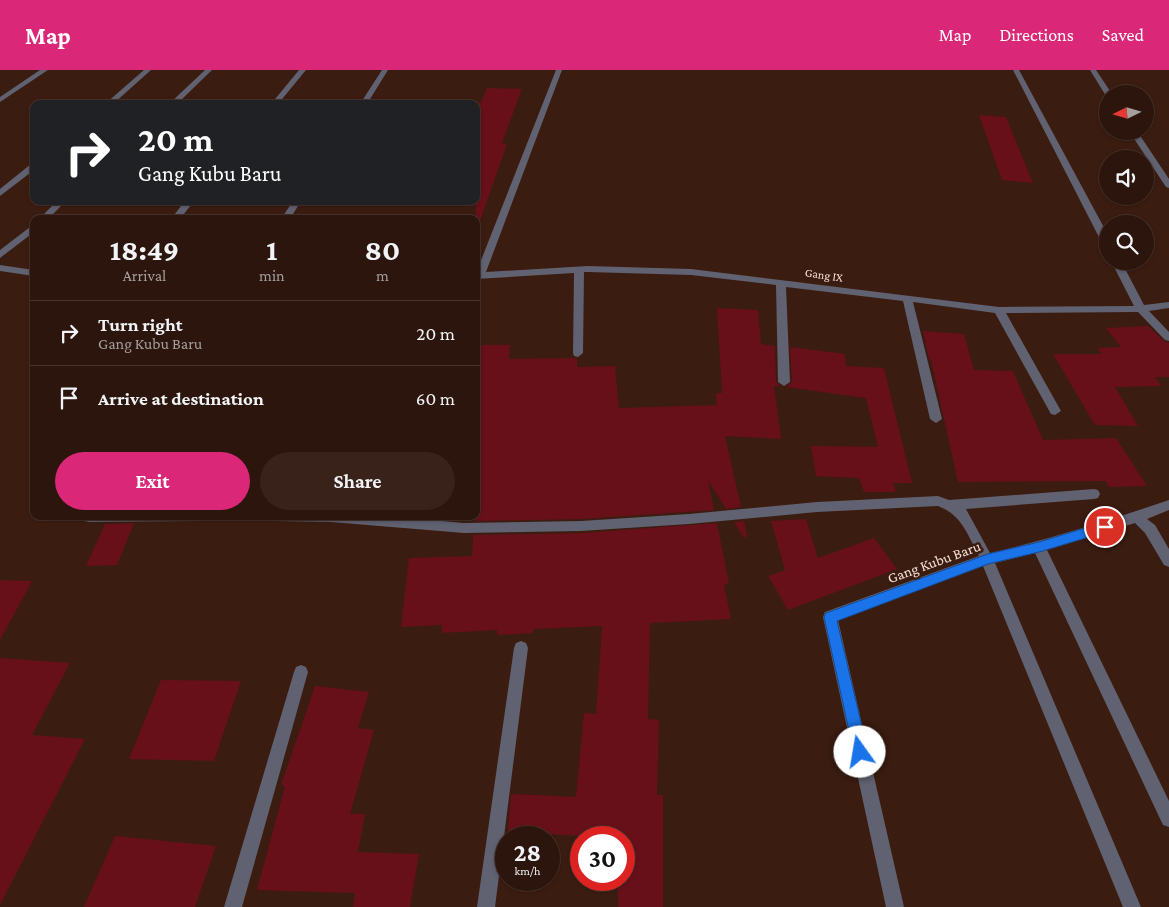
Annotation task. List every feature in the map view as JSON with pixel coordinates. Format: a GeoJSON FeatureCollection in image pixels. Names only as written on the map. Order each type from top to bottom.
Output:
{"type":"FeatureCollection","features":[{"type":"Feature","properties":{"kind":"street"},"geometry":{"type":"LineString","coordinates":[[0,100],[45,70]]}},
{"type":"Feature","properties":{"kind":"street"},"geometry":{"type":"LineString","coordinates":[[113,100],[148,70]]}},
{"type":"Feature","properties":{"kind":"street"},"geometry":{"type":"LineString","coordinates":[[176,100],[209,70]]}},
{"type":"Feature","properties":{"kind":"street"},"geometry":{"type":"LineString","coordinates":[[277,100],[303,70]]}},
{"type":"Feature","properties":{"kind":"street"},"geometry":{"type":"LineString","coordinates":[[366,100],[385,70]]}},
{"type":"Feature","properties":{"kind":"street"},"geometry":{"type":"LineString","coordinates":[[480,271],[559,70]]}},
{"type":"Feature","properties":{"kind":"street"},"geometry":{"type":"LineString","coordinates":[[1016,70],[1099,228]]}},
{"type":"Feature","properties":{"kind":"street"},"geometry":{"type":"LineString","coordinates":[[1093,70],[1103,85]]}},
{"type":"Feature","properties":{"kind":"street"},"geometry":{"type":"LineString","coordinates":[[1139,140],[1169,185]]}},
{"type":"Feature","properties":{"kind":"street"},"geometry":{"type":"LineString","coordinates":[[0,192],[30,169]]}},
{"type":"Feature","properties":{"kind":"street"},"geometry":{"type":"LineString","coordinates":[[47,215],[58,205]]}},
{"type":"Feature","properties":{"kind":"street"},"geometry":{"type":"LineString","coordinates":[[178,215],[187,205]]}},
{"type":"Feature","properties":{"kind":"street"},"geometry":{"type":"LineString","coordinates":[[0,255],[30,230]]}},
{"type":"Feature","properties":{"kind":"street"},"geometry":{"type":"LineString","coordinates":[[0,268],[30,272]]}},
{"type":"Feature","properties":{"kind":"street"},"geometry":{"type":"LineString","coordinates":[[578,353],[579,270]]}},
{"type":"Feature","properties":{"kind":"street","name":"Gang IX"},"geometry":{"type":"LineString","coordinates":[[480,276],[579,270],[691,272],[999,310],[1141,308],[1169,305]]}},
{"type":"Feature","properties":{"kind":"street"},"geometry":{"type":"LineString","coordinates":[[1121,270],[1141,308],[1169,338]]}},
{"type":"Feature","properties":{"kind":"street"},"geometry":{"type":"LineString","coordinates":[[781,282],[784,382]]}},
{"type":"Feature","properties":{"kind":"street"},"geometry":{"type":"LineString","coordinates":[[907,299],[936,419]]}},
{"type":"Feature","properties":{"kind":"street"},"geometry":{"type":"LineString","coordinates":[[999,310],[1055,411]]}},
{"type":"Feature","properties":{"kind":"street"},"geometry":{"type":"LineString","coordinates":[[368,520],[464,528],[562,526],[690,519],[817,507],[926,501],[949,505],[1094,494]]}},
{"type":"Feature","properties":{"kind":"street"},"geometry":{"type":"LineString","coordinates":[[949,505],[960,512],[988,559],[1132,907]]}},
{"type":"Feature","properties":{"kind":"street","name":"Gang Kubu Baru"},"geometry":{"type":"LineString","coordinates":[[895,907],[830,617],[988,559],[1039,547],[1137,517],[1169,505]]}},
{"type":"Feature","properties":{"kind":"street"},"geometry":{"type":"LineString","coordinates":[[1137,517],[1150,529],[1169,561]]}},
{"type":"Feature","properties":{"kind":"street"},"geometry":{"type":"LineString","coordinates":[[1039,547],[1169,819]]}},
{"type":"Feature","properties":{"kind":"street"},"geometry":{"type":"LineString","coordinates":[[486,907],[521,648]]}},
{"type":"Feature","properties":{"kind":"street"},"geometry":{"type":"LineString","coordinates":[[233,907],[301,672]]}},
{"type":"Feature","properties":{"kind":"building"},"geometry":{"type":"Polygon","coordinates":[[[487,88],[522,89],[502,143],[507,144],[480,221],[480,215],[476,215],[476,205],[480,205],[481,102],[487,88]]]}},
{"type":"Feature","properties":{"kind":"building"},"geometry":{"type":"Polygon","coordinates":[[[979,115],[1006,117],[1033,183],[1002,180],[979,115]]]}},
{"type":"Feature","properties":{"kind":"building"},"geometry":{"type":"Polygon","coordinates":[[[717,308],[758,310],[761,344],[775,346],[776,382],[781,386],[774,386],[781,439],[725,436],[741,507],[726,509],[708,480],[714,510],[581,519],[476,521],[480,520],[480,345],[510,345],[509,359],[573,358],[577,359],[577,367],[615,366],[619,408],[717,405],[716,393],[722,393],[717,308]]]}},
{"type":"Feature","properties":{"kind":"building"},"geometry":{"type":"Polygon","coordinates":[[[1148,326],[1164,341],[1169,343],[1169,377],[1155,377],[1162,386],[1115,387],[1138,426],[1095,425],[1053,354],[1102,354],[1097,348],[1121,347],[1106,328],[1148,326]]]}},
{"type":"Feature","properties":{"kind":"building"},"geometry":{"type":"Polygon","coordinates":[[[923,331],[964,334],[974,370],[1013,371],[1043,440],[1116,438],[1147,486],[1109,487],[1105,481],[958,482],[923,331]]]}},
{"type":"Feature","properties":{"kind":"building"},"geometry":{"type":"Polygon","coordinates":[[[790,347],[845,354],[846,366],[884,368],[912,483],[893,483],[896,492],[864,492],[859,478],[816,476],[811,446],[878,447],[866,398],[786,387],[792,382],[790,347]]]}},
{"type":"Feature","properties":{"kind":"building"},"geometry":{"type":"Polygon","coordinates":[[[806,519],[818,558],[874,538],[897,569],[788,610],[768,576],[785,570],[771,521],[806,519]]]}},
{"type":"Feature","properties":{"kind":"building"},"geometry":{"type":"Polygon","coordinates":[[[744,521],[747,536],[744,538],[734,522],[744,521]]]}},
{"type":"Feature","properties":{"kind":"building"},"geometry":{"type":"Polygon","coordinates":[[[134,523],[117,565],[86,566],[105,524],[134,523]]]}},
{"type":"Feature","properties":{"kind":"building"},"geometry":{"type":"Polygon","coordinates":[[[717,523],[729,584],[724,585],[731,619],[650,623],[648,719],[659,720],[657,795],[663,795],[663,907],[618,907],[618,891],[635,891],[635,826],[570,826],[570,835],[560,835],[560,826],[508,826],[511,794],[576,797],[584,713],[596,714],[602,626],[533,629],[533,633],[497,635],[497,630],[442,633],[442,625],[401,627],[409,558],[472,556],[473,535],[581,533],[717,523]]]}},
{"type":"Feature","properties":{"kind":"building"},"geometry":{"type":"Polygon","coordinates":[[[0,580],[32,581],[0,640],[0,580]]]}},
{"type":"Feature","properties":{"kind":"building"},"geometry":{"type":"Polygon","coordinates":[[[0,658],[70,663],[32,735],[85,739],[0,905],[0,658]]]}},
{"type":"Feature","properties":{"kind":"building"},"geometry":{"type":"Polygon","coordinates":[[[161,680],[241,681],[214,761],[129,759],[161,680]]]}},
{"type":"Feature","properties":{"kind":"building"},"geometry":{"type":"Polygon","coordinates":[[[315,686],[369,692],[358,728],[374,730],[350,814],[365,814],[358,852],[419,854],[410,907],[353,907],[355,893],[257,890],[285,786],[281,785],[315,686]]]}},
{"type":"Feature","properties":{"kind":"building"},"geometry":{"type":"Polygon","coordinates":[[[115,836],[216,846],[195,907],[84,907],[115,836]]]}},
{"type":"Feature","properties":{"kind":"route"},"geometry":{"type":"LineString","coordinates":[[860,752],[830,617],[988,559],[1039,547],[1105,527]]}}]}
